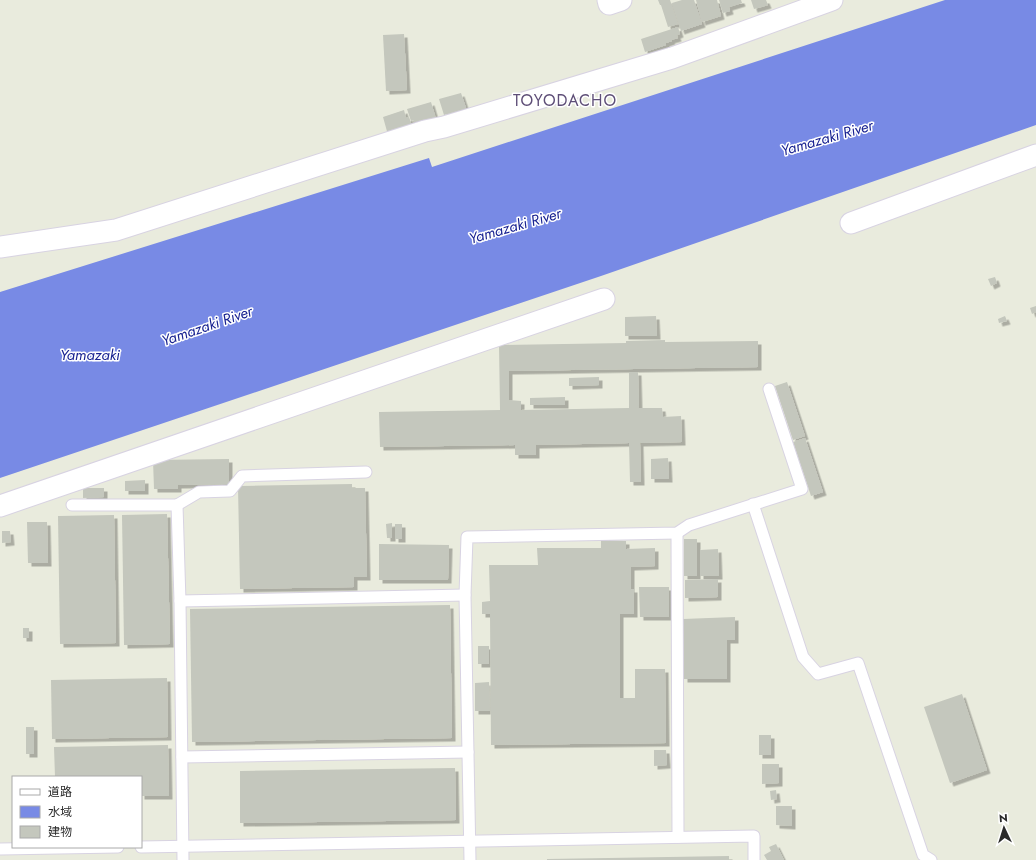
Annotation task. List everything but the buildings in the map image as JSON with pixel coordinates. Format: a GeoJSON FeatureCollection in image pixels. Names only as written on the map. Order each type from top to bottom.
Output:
{"type":"FeatureCollection","features":[{"type":"Feature","properties":{"kind":"street"},"geometry":{"type":"LineString","coordinates":[[608,0],[609,4],[621,0]]}},
{"type":"Feature","properties":{"kind":"street"},"geometry":{"type":"LineString","coordinates":[[0,248],[116,230],[425,131],[444,127],[672,58],[832,0]]}},
{"type":"Feature","properties":{"kind":"street"},"geometry":{"type":"LineString","coordinates":[[851,223],[1036,155]]}},
{"type":"Feature","properties":{"kind":"street"},"geometry":{"type":"LineString","coordinates":[[0,506],[604,299]]}},
{"type":"Feature","properties":{"kind":"lane"},"geometry":{"type":"LineString","coordinates":[[470,860],[465,595],[467,537],[677,533],[690,525],[802,488],[769,389]]}},
{"type":"Feature","properties":{"kind":"lane"},"geometry":{"type":"LineString","coordinates":[[72,505],[177,505],[199,492],[230,491],[242,476],[366,472]]}},
{"type":"Feature","properties":{"kind":"lane"},"geometry":{"type":"LineString","coordinates":[[753,504],[803,657],[818,674],[858,663],[922,855],[931,860]]}},
{"type":"Feature","properties":{"kind":"lane"},"geometry":{"type":"LineString","coordinates":[[177,505],[180,601],[183,860]]}},
{"type":"Feature","properties":{"kind":"lane"},"geometry":{"type":"LineString","coordinates":[[677,533],[678,837]]}},
{"type":"Feature","properties":{"kind":"lane"},"geometry":{"type":"LineString","coordinates":[[180,601],[465,595]]}},
{"type":"Feature","properties":{"kind":"lane"},"geometry":{"type":"LineString","coordinates":[[182,757],[468,752]]}},
{"type":"Feature","properties":{"kind":"lane"},"geometry":{"type":"LineString","coordinates":[[142,847],[754,836],[754,860]]}},
{"type":"Feature","properties":{"kind":"lane"},"geometry":{"type":"LineString","coordinates":[[0,849],[59,848]]}},
{"type":"Feature","properties":{"kind":"water","name":"Yamazaki"},"geometry":{"type":"Polygon","coordinates":[[[945,0],[1036,0],[1036,125],[601,276],[0,478],[0,292],[429,158],[432,167],[945,0]]]}},
{"type":"Feature","properties":{"kind":"district","name":"TOYODACHO"},"geometry":{"type":"Point","coordinates":[565,100]}},
{"type":"Feature","properties":{"kind":"water label","name":"Yamazaki River"},"geometry":{"type":"Point","coordinates":[827,138]}},
{"type":"Feature","properties":{"kind":"water label","name":"Yamazaki River"},"geometry":{"type":"Point","coordinates":[515,226]}},
{"type":"Feature","properties":{"kind":"water label","name":"Yamazaki River"},"geometry":{"type":"Point","coordinates":[207,326]}}]}
